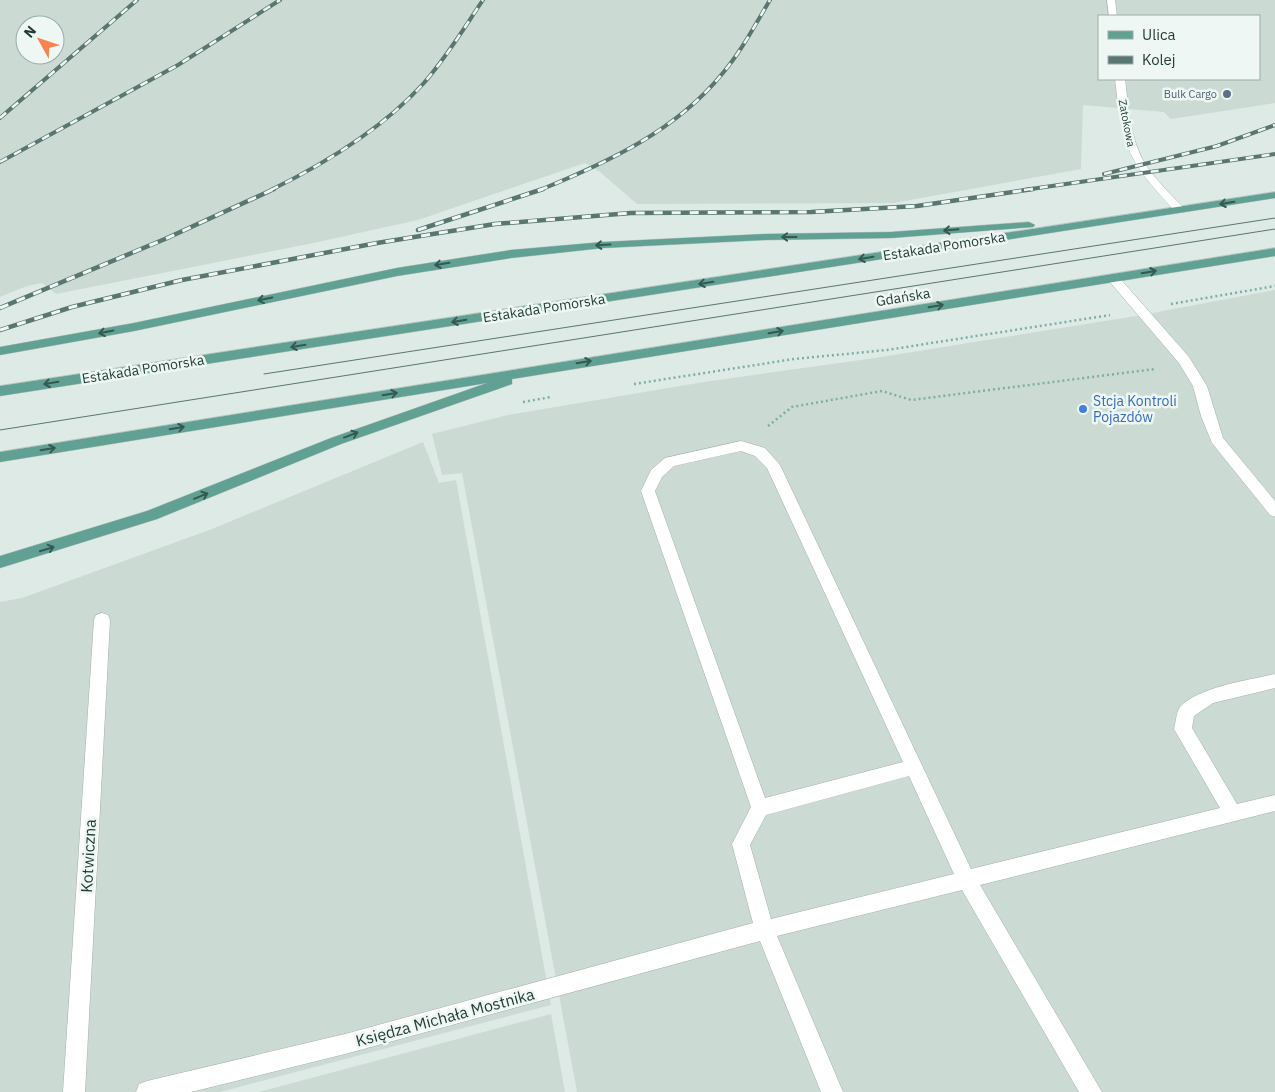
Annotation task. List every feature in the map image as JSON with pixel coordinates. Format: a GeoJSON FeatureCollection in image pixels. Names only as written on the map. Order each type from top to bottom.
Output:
{"type":"FeatureCollection","features":[{"type":"Feature","properties":{"kind":"main road"},"geometry":{"type":"LineString","coordinates":[[0,351],[134,327],[406,270],[511,254],[603,245],[765,238],[876,236],[989,227],[1088,224],[1275,195]]}},
{"type":"Feature","properties":{"kind":"main road","name":"Estakada Pomorska"},"geometry":{"type":"LineString","coordinates":[[0,391],[1088,224]]}},
{"type":"Feature","properties":{"kind":"main road","name":"Gdańska"},"geometry":{"type":"LineString","coordinates":[[536,370],[1275,252]]}},
{"type":"Feature","properties":{"kind":"main road"},"geometry":{"type":"LineString","coordinates":[[0,457],[536,370]]}},
{"type":"Feature","properties":{"kind":"main road"},"geometry":{"type":"LineString","coordinates":[[0,562],[152,515],[336,441],[536,370]]}},
{"type":"Feature","properties":{"kind":"lane"},"geometry":{"type":"LineString","coordinates":[[1111,0],[1113,15]]}},
{"type":"Feature","properties":{"kind":"lane","name":"Zatokowa"},"geometry":{"type":"LineString","coordinates":[[1120,80],[1127,132],[1134,155],[1146,174],[1180,210]]}},
{"type":"Feature","properties":{"kind":"lane"},"geometry":{"type":"LineString","coordinates":[[1113,278],[1188,365],[1200,386],[1217,440],[1275,511]]}},
{"type":"Feature","properties":{"kind":"lane"},"geometry":{"type":"LineString","coordinates":[[760,808],[648,491],[656,474],[670,462],[741,446],[760,452],[773,465],[966,879],[1090,1092]]}},
{"type":"Feature","properties":{"kind":"lane","name":"Kotwiczna"},"geometry":{"type":"LineString","coordinates":[[74,1092],[102,620]]}},
{"type":"Feature","properties":{"kind":"lane"},"geometry":{"type":"LineString","coordinates":[[1233,813],[1183,729],[1186,712],[1209,697],[1275,681]]}},
{"type":"Feature","properties":{"kind":"lane"},"geometry":{"type":"LineString","coordinates":[[832,1092],[765,930],[741,844],[760,808],[914,767]]}},
{"type":"Feature","properties":{"kind":"lane","name":"Księdza Michała Mostnika"},"geometry":{"type":"LineString","coordinates":[[147,1092],[345,1044],[740,936],[1275,803]]}},
{"type":"Feature","properties":{"kind":"path"},"geometry":{"type":"LineString","coordinates":[[713,372],[794,359],[887,350],[1275,286]]}},
{"type":"Feature","properties":{"kind":"path"},"geometry":{"type":"LineString","coordinates":[[741,446],[792,407],[882,390],[911,400],[1188,365]]}},
{"type":"Feature","properties":{"kind":"shaded area"},"geometry":{"type":"Polygon","coordinates":[[[0,0],[1275,0],[1275,103],[1171,119],[1164,112],[1083,105],[1081,169],[894,203],[637,204],[600,172],[585,163],[418,220],[309,244],[56,294],[42,283],[27,286],[0,297],[0,0]]]}},
{"type":"Feature","properties":{"kind":"shaded area"},"geometry":{"type":"Polygon","coordinates":[[[1275,290],[1275,1092],[577,1092],[462,473],[442,475],[432,434],[508,415],[704,382],[875,358],[1136,316],[1275,290]]]}},
{"type":"Feature","properties":{"kind":"shaded area"},"geometry":{"type":"Polygon","coordinates":[[[423,442],[439,483],[456,480],[551,1005],[220,1092],[0,1092],[0,602],[22,598],[212,529],[423,442]]]}},
{"type":"Feature","properties":{"kind":"shaded area"},"geometry":{"type":"Polygon","coordinates":[[[551,1014],[565,1092],[259,1092],[551,1014]]]}},
{"type":"Feature","properties":{"kind":"tram line"},"geometry":{"type":"LineString","coordinates":[[264,374],[1275,218]]}},
{"type":"Feature","properties":{"kind":"tram line"},"geometry":{"type":"LineString","coordinates":[[0,430],[1275,229]]}},
{"type":"Feature","properties":{"kind":"railway"},"geometry":{"type":"LineString","coordinates":[[0,118],[137,0]]}},
{"type":"Feature","properties":{"kind":"railway"},"geometry":{"type":"LineString","coordinates":[[0,162],[178,65],[280,0]]}},
{"type":"Feature","properties":{"kind":"railway"},"geometry":{"type":"LineString","coordinates":[[271,190],[352,144],[390,116],[423,84],[483,0]]}},
{"type":"Feature","properties":{"kind":"railway"},"geometry":{"type":"LineString","coordinates":[[540,190],[590,168],[638,143],[662,129],[683,112],[704,94],[729,66],[770,0]]}},
{"type":"Feature","properties":{"kind":"railway"},"geometry":{"type":"LineString","coordinates":[[1104,174],[1217,146],[1275,125]]}},
{"type":"Feature","properties":{"kind":"railway"},"geometry":{"type":"LineString","coordinates":[[1024,190],[1275,154]]}},
{"type":"Feature","properties":{"kind":"railway"},"geometry":{"type":"LineString","coordinates":[[0,308],[165,239],[274,189]]}},
{"type":"Feature","properties":{"kind":"railway"},"geometry":{"type":"LineString","coordinates":[[0,330],[72,307],[182,280],[377,243],[495,224],[631,213],[811,212],[917,206],[1033,189]]}},
{"type":"Feature","properties":{"kind":"railway"},"geometry":{"type":"LineString","coordinates":[[418,230],[540,190]]}},
{"type":"Feature","properties":{"kind":"place","name":"Bulk Cargo"},"geometry":{"type":"Point","coordinates":[1227,94]}},
{"type":"Feature","properties":{"kind":"place","name":"Stcja Kontroli Pojazdów"},"geometry":{"type":"Point","coordinates":[1083,409]}}]}
